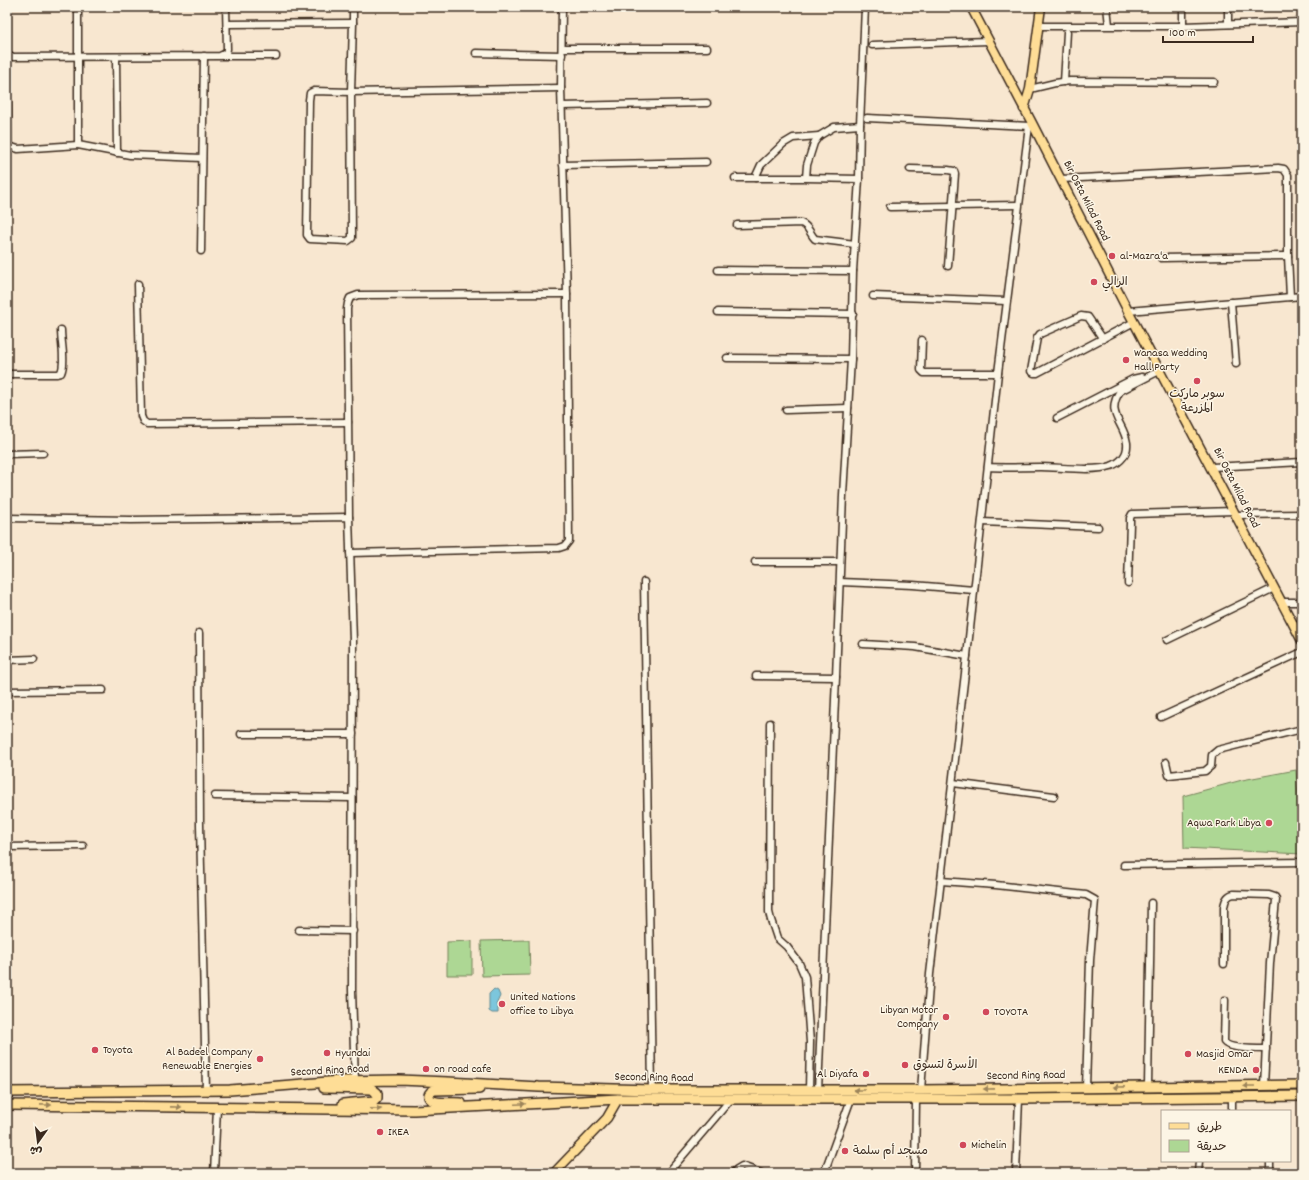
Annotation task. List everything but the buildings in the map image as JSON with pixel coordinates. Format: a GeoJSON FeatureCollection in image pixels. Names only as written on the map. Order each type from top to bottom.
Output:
{"type":"FeatureCollection","features":[{"type":"Feature","properties":{"kind":"highway","name":"Second Ring Road"},"geometry":{"type":"LineString","coordinates":[[7,1092],[230,1090],[355,1081],[399,1080],[539,1087],[652,1090],[921,1090],[1302,1085]]}},
{"type":"Feature","properties":{"kind":"highway"},"geometry":{"type":"LineString","coordinates":[[496,1105],[437,1102],[430,1099],[429,1095],[430,1092],[439,1089],[506,1089],[539,1087]]}},
{"type":"Feature","properties":{"kind":"highway"},"geometry":{"type":"LineString","coordinates":[[230,1090],[334,1088],[372,1089],[377,1094],[377,1098],[374,1101],[291,1108]]}},
{"type":"Feature","properties":{"kind":"highway","name":"Second Ring Road"},"geometry":{"type":"LineString","coordinates":[[7,1105],[414,1110],[618,1099],[916,1100],[1302,1096]]}},
{"type":"Feature","properties":{"kind":"main road","name":"Bir Osta Milad Road"},"geometry":{"type":"LineString","coordinates":[[971,7],[1128,311],[1161,370],[1302,641]]}},
{"type":"Feature","properties":{"kind":"main road"},"geometry":{"type":"LineString","coordinates":[[1024,109],[1030,89],[1041,7]]}},
{"type":"Feature","properties":{"kind":"main road"},"geometry":{"type":"LineString","coordinates":[[554,1173],[607,1118],[618,1099]]}},
{"type":"Feature","properties":{"kind":"street"},"geometry":{"type":"LineString","coordinates":[[78,7],[78,145]]}},
{"type":"Feature","properties":{"kind":"street"},"geometry":{"type":"LineString","coordinates":[[220,56],[228,50],[226,7]]}},
{"type":"Feature","properties":{"kind":"street"},"geometry":{"type":"LineString","coordinates":[[353,7],[351,92],[352,238],[348,241],[310,239],[307,235],[310,93],[314,91],[351,92],[561,88]]}},
{"type":"Feature","properties":{"kind":"street"},"geometry":{"type":"LineString","coordinates":[[350,553],[559,548],[565,546],[569,539],[567,294],[561,88],[562,7]]}},
{"type":"Feature","properties":{"kind":"street"},"geometry":{"type":"LineString","coordinates":[[813,1090],[836,677],[840,562],[853,314],[853,271],[859,179],[865,7]]}},
{"type":"Feature","properties":{"kind":"street"},"geometry":{"type":"LineString","coordinates":[[1107,7],[1108,25]]}},
{"type":"Feature","properties":{"kind":"street"},"geometry":{"type":"LineString","coordinates":[[1183,7],[1183,26]]}},
{"type":"Feature","properties":{"kind":"street"},"geometry":{"type":"LineString","coordinates":[[1228,7],[1228,24]]}},
{"type":"Feature","properties":{"kind":"street"},"geometry":{"type":"LineString","coordinates":[[1039,26],[1183,26],[1302,22]]}},
{"type":"Feature","properties":{"kind":"street"},"geometry":{"type":"LineString","coordinates":[[227,24],[353,23]]}},
{"type":"Feature","properties":{"kind":"street"},"geometry":{"type":"LineString","coordinates":[[1064,82],[1068,32]]}},
{"type":"Feature","properties":{"kind":"street"},"geometry":{"type":"LineString","coordinates":[[872,45],[988,41]]}},
{"type":"Feature","properties":{"kind":"street"},"geometry":{"type":"LineString","coordinates":[[562,48],[707,48]]}},
{"type":"Feature","properties":{"kind":"street"},"geometry":{"type":"LineString","coordinates":[[476,53],[562,55]]}},
{"type":"Feature","properties":{"kind":"street"},"geometry":{"type":"LineString","coordinates":[[116,56],[117,153]]}},
{"type":"Feature","properties":{"kind":"street"},"geometry":{"type":"LineString","coordinates":[[201,251],[204,56]]}},
{"type":"Feature","properties":{"kind":"street"},"geometry":{"type":"LineString","coordinates":[[202,158],[130,155],[78,145],[18,149],[9,146],[7,57],[276,56]]}},
{"type":"Feature","properties":{"kind":"street"},"geometry":{"type":"LineString","coordinates":[[1030,89],[1064,82],[1214,82]]}},
{"type":"Feature","properties":{"kind":"street"},"geometry":{"type":"LineString","coordinates":[[562,106],[707,103]]}},
{"type":"Feature","properties":{"kind":"street"},"geometry":{"type":"LineString","coordinates":[[867,118],[1031,125],[1018,206],[1006,301],[942,881],[930,974],[921,1090]]}},
{"type":"Feature","properties":{"kind":"street"},"geometry":{"type":"LineString","coordinates":[[806,178],[807,165],[814,143],[819,136],[834,126],[860,125]]}},
{"type":"Feature","properties":{"kind":"street"},"geometry":{"type":"LineString","coordinates":[[755,178],[761,165],[783,144],[793,138],[819,136]]}},
{"type":"Feature","properties":{"kind":"street"},"geometry":{"type":"LineString","coordinates":[[563,165],[706,162]]}},
{"type":"Feature","properties":{"kind":"street"},"geometry":{"type":"LineString","coordinates":[[1061,179],[1278,168],[1284,169],[1288,175],[1288,256],[1290,297]]}},
{"type":"Feature","properties":{"kind":"street"},"geometry":{"type":"LineString","coordinates":[[910,169],[954,171],[953,206],[948,266]]}},
{"type":"Feature","properties":{"kind":"street"},"geometry":{"type":"LineString","coordinates":[[735,178],[859,179]]}},
{"type":"Feature","properties":{"kind":"street"},"geometry":{"type":"LineString","coordinates":[[890,207],[1018,206]]}},
{"type":"Feature","properties":{"kind":"street"},"geometry":{"type":"LineString","coordinates":[[737,225],[801,223],[808,228],[815,239],[855,244]]}},
{"type":"Feature","properties":{"kind":"street"},"geometry":{"type":"LineString","coordinates":[[1162,258],[1288,256]]}},
{"type":"Feature","properties":{"kind":"street"},"geometry":{"type":"LineString","coordinates":[[718,270],[853,271]]}},
{"type":"Feature","properties":{"kind":"street"},"geometry":{"type":"LineString","coordinates":[[138,284],[141,416],[146,424],[348,422]]}},
{"type":"Feature","properties":{"kind":"street"},"geometry":{"type":"LineString","coordinates":[[355,1081],[352,990],[353,641],[349,517],[348,303],[350,298],[353,296],[567,294]]}},
{"type":"Feature","properties":{"kind":"street"},"geometry":{"type":"LineString","coordinates":[[873,296],[1006,301]]}},
{"type":"Feature","properties":{"kind":"street"},"geometry":{"type":"LineString","coordinates":[[1128,311],[1302,296]]}},
{"type":"Feature","properties":{"kind":"street"},"geometry":{"type":"LineString","coordinates":[[1231,302],[1236,364]]}},
{"type":"Feature","properties":{"kind":"street"},"geometry":{"type":"LineString","coordinates":[[718,312],[853,314]]}},
{"type":"Feature","properties":{"kind":"street"},"geometry":{"type":"LineString","coordinates":[[1103,339],[1088,317],[1081,316],[1040,334],[1035,341],[1031,370],[1037,373],[1103,339],[1134,322]]}},
{"type":"Feature","properties":{"kind":"street"},"geometry":{"type":"LineString","coordinates":[[7,374],[61,373],[63,360],[61,330]]}},
{"type":"Feature","properties":{"kind":"street"},"geometry":{"type":"LineString","coordinates":[[922,340],[921,370],[924,373],[998,373]]}},
{"type":"Feature","properties":{"kind":"street"},"geometry":{"type":"LineString","coordinates":[[727,358],[851,359]]}},
{"type":"Feature","properties":{"kind":"street"},"geometry":{"type":"LineString","coordinates":[[988,467],[1095,469],[1109,467],[1115,464],[1124,456],[1127,443],[1116,416],[1114,404],[1116,397],[1120,391],[1161,370]]}},
{"type":"Feature","properties":{"kind":"street"},"geometry":{"type":"LineString","coordinates":[[1057,418],[1133,379],[1146,377]]}},
{"type":"Feature","properties":{"kind":"street"},"geometry":{"type":"LineString","coordinates":[[786,410],[848,408]]}},
{"type":"Feature","properties":{"kind":"street"},"geometry":{"type":"LineString","coordinates":[[7,454],[43,453]]}},
{"type":"Feature","properties":{"kind":"street"},"geometry":{"type":"LineString","coordinates":[[1212,467],[1302,462]]}},
{"type":"Feature","properties":{"kind":"street"},"geometry":{"type":"LineString","coordinates":[[1128,583],[1130,518],[1132,514],[1302,514]]}},
{"type":"Feature","properties":{"kind":"street"},"geometry":{"type":"LineString","coordinates":[[7,518],[131,520],[349,517]]}},
{"type":"Feature","properties":{"kind":"street"},"geometry":{"type":"LineString","coordinates":[[982,522],[1098,527]]}},
{"type":"Feature","properties":{"kind":"street"},"geometry":{"type":"LineString","coordinates":[[755,562],[840,562]]}},
{"type":"Feature","properties":{"kind":"street"},"geometry":{"type":"LineString","coordinates":[[644,582],[652,1090]]}},
{"type":"Feature","properties":{"kind":"street"},"geometry":{"type":"LineString","coordinates":[[840,582],[913,585],[974,590]]}},
{"type":"Feature","properties":{"kind":"street"},"geometry":{"type":"LineString","coordinates":[[1168,640],[1274,588]]}},
{"type":"Feature","properties":{"kind":"street"},"geometry":{"type":"LineString","coordinates":[[1282,602],[1302,602]]}},
{"type":"Feature","properties":{"kind":"street"},"geometry":{"type":"LineString","coordinates":[[199,634],[200,826],[206,1090]]}},
{"type":"Feature","properties":{"kind":"street"},"geometry":{"type":"LineString","coordinates":[[863,644],[915,647],[967,656]]}},
{"type":"Feature","properties":{"kind":"street"},"geometry":{"type":"LineString","coordinates":[[1162,717],[1302,652]]}},
{"type":"Feature","properties":{"kind":"street"},"geometry":{"type":"LineString","coordinates":[[7,660],[34,659]]}},
{"type":"Feature","properties":{"kind":"street"},"geometry":{"type":"LineString","coordinates":[[756,676],[836,677]]}},
{"type":"Feature","properties":{"kind":"street"},"geometry":{"type":"LineString","coordinates":[[7,691],[103,690]]}},
{"type":"Feature","properties":{"kind":"street"},"geometry":{"type":"LineString","coordinates":[[770,722],[769,912],[777,938],[787,947],[799,963],[805,977],[813,1090]]}},
{"type":"Feature","properties":{"kind":"street"},"geometry":{"type":"LineString","coordinates":[[1166,762],[1169,775],[1205,771],[1211,766],[1212,755],[1218,750],[1302,730]]}},
{"type":"Feature","properties":{"kind":"street"},"geometry":{"type":"LineString","coordinates":[[241,734],[353,734]]}},
{"type":"Feature","properties":{"kind":"street"},"geometry":{"type":"LineString","coordinates":[[953,783],[1054,796]]}},
{"type":"Feature","properties":{"kind":"street"},"geometry":{"type":"LineString","coordinates":[[215,796],[352,798]]}},
{"type":"Feature","properties":{"kind":"street"},"geometry":{"type":"LineString","coordinates":[[7,847],[83,846]]}},
{"type":"Feature","properties":{"kind":"street"},"geometry":{"type":"LineString","coordinates":[[1124,865],[1302,862]]}},
{"type":"Feature","properties":{"kind":"street"},"geometry":{"type":"LineString","coordinates":[[942,881],[996,885],[1086,895],[1095,900],[1090,960],[1086,1088]]}},
{"type":"Feature","properties":{"kind":"street"},"geometry":{"type":"LineString","coordinates":[[1224,964],[1224,907],[1226,899],[1230,895],[1234,894],[1269,895],[1275,897],[1264,1086]]}},
{"type":"Feature","properties":{"kind":"street"},"geometry":{"type":"LineString","coordinates":[[1148,1086],[1151,903]]}},
{"type":"Feature","properties":{"kind":"street"},"geometry":{"type":"LineString","coordinates":[[299,930],[353,931]]}},
{"type":"Feature","properties":{"kind":"street"},"geometry":{"type":"LineString","coordinates":[[1225,1000],[1225,1044],[1231,1046],[1266,1049]]}},
{"type":"Feature","properties":{"kind":"street"},"geometry":{"type":"LineString","coordinates":[[1232,1096],[1232,1110]]}},
{"type":"Feature","properties":{"kind":"street"},"geometry":{"type":"LineString","coordinates":[[668,1173],[732,1099]]}},
{"type":"Feature","properties":{"kind":"street"},"geometry":{"type":"LineString","coordinates":[[1016,1173],[1019,1099]]}},
{"type":"Feature","properties":{"kind":"street"},"geometry":{"type":"LineString","coordinates":[[824,1173],[851,1100]]}},
{"type":"Feature","properties":{"kind":"street"},"geometry":{"type":"LineString","coordinates":[[915,1173],[916,1100]]}},
{"type":"Feature","properties":{"kind":"street"},"geometry":{"type":"LineString","coordinates":[[214,1173],[217,1108]]}},
{"type":"Feature","properties":{"kind":"street"},"geometry":{"type":"LineString","coordinates":[[1198,1173],[1199,1162]]}},
{"type":"Feature","properties":{"kind":"street"},"geometry":{"type":"LineString","coordinates":[[1270,1162],[1270,1173]]}},
{"type":"Feature","properties":{"kind":"street"},"geometry":{"type":"LineString","coordinates":[[733,1173],[742,1166],[761,1173]]}},
{"type":"Feature","properties":{"kind":"green space"},"geometry":{"type":"Polygon","coordinates":[[[1296,770],[1302,854],[1184,848],[1183,796],[1242,780],[1296,770]]]}},
{"type":"Feature","properties":{"kind":"green space"},"geometry":{"type":"Polygon","coordinates":[[[529,940],[530,975],[482,976],[481,941],[529,940]]]}},
{"type":"Feature","properties":{"kind":"green space"},"geometry":{"type":"Polygon","coordinates":[[[472,941],[472,975],[447,975],[447,942],[472,941]]]}},
{"type":"Feature","properties":{"kind":"water"},"geometry":{"type":"Polygon","coordinates":[[[494,989],[498,991],[500,996],[496,1005],[498,1007],[498,1013],[492,1013],[489,1011],[489,994],[494,989]]]}},
{"type":"Feature","properties":{"kind":"place","name":"al-Mazra'a"},"geometry":{"type":"Point","coordinates":[1112,256]}},
{"type":"Feature","properties":{"kind":"place","name":"الرالي"},"geometry":{"type":"Point","coordinates":[1094,282]}},
{"type":"Feature","properties":{"kind":"place","name":"Wanasa Wedding Hall Party"},"geometry":{"type":"Point","coordinates":[1126,360]}},
{"type":"Feature","properties":{"kind":"place","name":"سوبر ماركت المزرعة"},"geometry":{"type":"Point","coordinates":[1197,381]}},
{"type":"Feature","properties":{"kind":"place","name":"Aqwa Park Libya"},"geometry":{"type":"Point","coordinates":[1269,823]}},
{"type":"Feature","properties":{"kind":"place","name":"United Nations office to Libya"},"geometry":{"type":"Point","coordinates":[502,1004]}},
{"type":"Feature","properties":{"kind":"place","name":"TOYOTA"},"geometry":{"type":"Point","coordinates":[986,1012]}},
{"type":"Feature","properties":{"kind":"place","name":"Libyan Motor Company"},"geometry":{"type":"Point","coordinates":[946,1017]}},
{"type":"Feature","properties":{"kind":"place","name":"Toyota"},"geometry":{"type":"Point","coordinates":[95,1050]}},
{"type":"Feature","properties":{"kind":"place","name":"Hyundai"},"geometry":{"type":"Point","coordinates":[327,1053]}},
{"type":"Feature","properties":{"kind":"place","name":"Masjid Omar"},"geometry":{"type":"Point","coordinates":[1188,1054]}},
{"type":"Feature","properties":{"kind":"place","name":"Al Badeel Company Renewable Energies"},"geometry":{"type":"Point","coordinates":[260,1059]}},
{"type":"Feature","properties":{"kind":"place","name":"الأسرة لتسوق"},"geometry":{"type":"Point","coordinates":[905,1065]}},
{"type":"Feature","properties":{"kind":"place","name":"on road cafe"},"geometry":{"type":"Point","coordinates":[426,1069]}},
{"type":"Feature","properties":{"kind":"place","name":"KENDA"},"geometry":{"type":"Point","coordinates":[1256,1070]}},
{"type":"Feature","properties":{"kind":"place","name":"Al Diyafa"},"geometry":{"type":"Point","coordinates":[866,1074]}},
{"type":"Feature","properties":{"kind":"place","name":"IKEA"},"geometry":{"type":"Point","coordinates":[380,1132]}},
{"type":"Feature","properties":{"kind":"place","name":"Michelin"},"geometry":{"type":"Point","coordinates":[963,1145]}},
{"type":"Feature","properties":{"kind":"place","name":"مسجد أم سلمة"},"geometry":{"type":"Point","coordinates":[845,1151]}}]}
